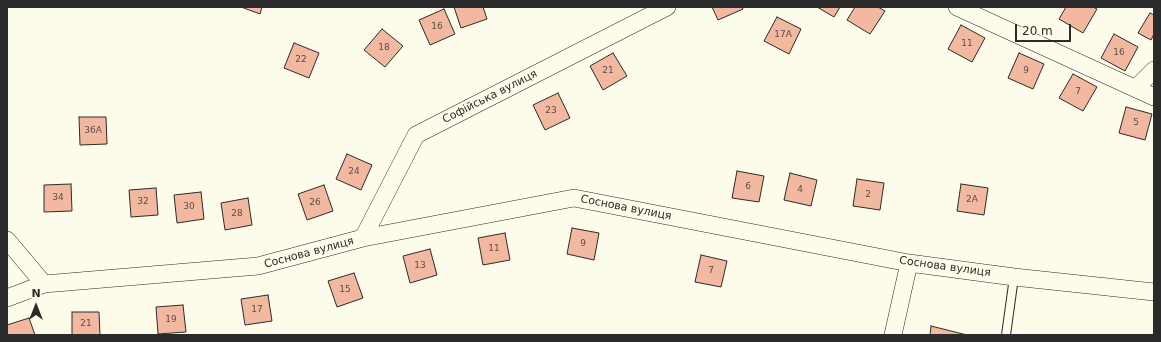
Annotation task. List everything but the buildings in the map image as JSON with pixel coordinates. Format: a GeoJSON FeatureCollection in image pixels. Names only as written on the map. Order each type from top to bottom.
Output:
{"type":"FeatureCollection","features":[{"type":"Feature","properties":{"kind":"street","name":"Софійська вулиця"},"geometry":{"type":"LineString","coordinates":[[363,238],[416,135],[667,7]]}},
{"type":"Feature","properties":{"kind":"street"},"geometry":{"type":"LineString","coordinates":[[957,7],[1154,97]]}},
{"type":"Feature","properties":{"kind":"street"},"geometry":{"type":"LineString","coordinates":[[1136,88],[1154,70]]}},
{"type":"Feature","properties":{"kind":"street","name":"Соснова вулиця"},"geometry":{"type":"LineString","coordinates":[[7,298],[44,284],[258,266],[363,238],[574,198],[909,263],[1014,277],[1154,292]]}},
{"type":"Feature","properties":{"kind":"street"},"geometry":{"type":"LineString","coordinates":[[7,240],[44,284]]}},
{"type":"Feature","properties":{"kind":"street"},"geometry":{"type":"LineString","coordinates":[[893,335],[909,263]]}},
{"type":"Feature","properties":{"kind":"lane"},"geometry":{"type":"LineString","coordinates":[[1006,335],[1014,277]]}}]}
